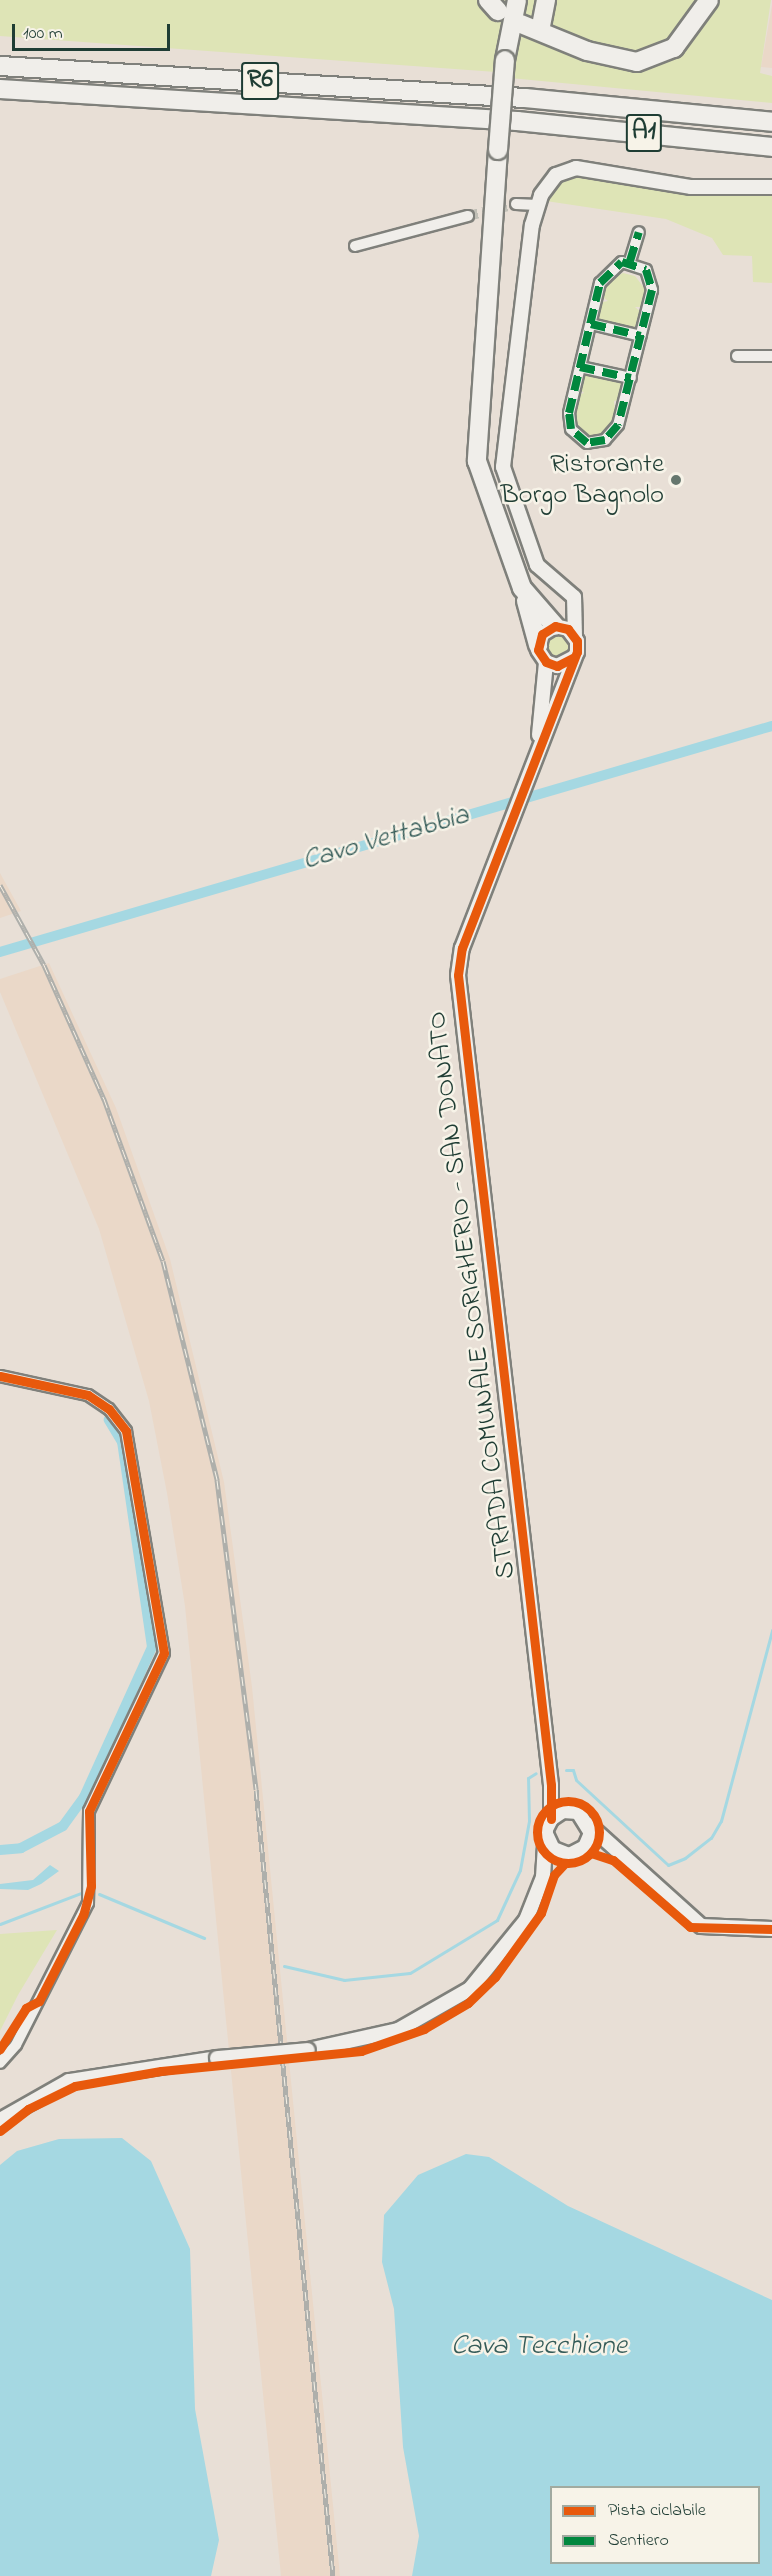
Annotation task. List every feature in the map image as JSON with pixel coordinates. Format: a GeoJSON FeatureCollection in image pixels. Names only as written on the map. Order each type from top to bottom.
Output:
{"type":"FeatureCollection","features":[{"type":"Feature","properties":{"kind":"highway"},"geometry":{"type":"LineString","coordinates":[[517,0],[505,60],[475,445],[486,500],[522,588],[538,645]]}},
{"type":"Feature","properties":{"kind":"highway"},"geometry":{"type":"LineString","coordinates":[[540,31],[546,0]]}},
{"type":"Feature","properties":{"kind":"highway"},"geometry":{"type":"LineString","coordinates":[[521,24],[616,60],[650,60],[680,42],[709,0]]}},
{"type":"Feature","properties":{"kind":"highway","name":"R6"},"geometry":{"type":"LineString","coordinates":[[0,66],[521,98]]}},
{"type":"Feature","properties":{"kind":"highway","name":"R6"},"geometry":{"type":"LineString","coordinates":[[0,89],[517,121]]}},
{"type":"Feature","properties":{"kind":"highway","name":"A1"},"geometry":{"type":"LineString","coordinates":[[521,98],[772,123]]}},
{"type":"Feature","properties":{"kind":"highway","name":"A1"},"geometry":{"type":"LineString","coordinates":[[517,121],[772,147]]}},
{"type":"Feature","properties":{"kind":"highway"},"geometry":{"type":"LineString","coordinates":[[522,588],[556,626]]}},
{"type":"Feature","properties":{"kind":"street"},"geometry":{"type":"LineString","coordinates":[[534,758],[573,658],[576,607],[572,593],[537,565],[504,467],[537,205],[551,180],[576,168],[691,187],[772,187]]}},
{"type":"Feature","properties":{"kind":"street"},"geometry":{"type":"LineString","coordinates":[[516,204],[537,205]]}},
{"type":"Feature","properties":{"kind":"street"},"geometry":{"type":"LineString","coordinates":[[355,246],[468,216]]}},
{"type":"Feature","properties":{"kind":"street"},"geometry":{"type":"LineString","coordinates":[[630,261],[639,232]]}},
{"type":"Feature","properties":{"kind":"street"},"geometry":{"type":"LineString","coordinates":[[630,261],[642,266],[651,280],[641,336],[615,431],[605,440],[587,443],[569,422],[580,367],[603,278],[614,265],[630,261]]}},
{"type":"Feature","properties":{"kind":"street"},"geometry":{"type":"LineString","coordinates":[[591,324],[641,336]]}},
{"type":"Feature","properties":{"kind":"street"},"geometry":{"type":"LineString","coordinates":[[737,356],[772,357]]}},
{"type":"Feature","properties":{"kind":"street"},"geometry":{"type":"LineString","coordinates":[[580,367],[631,378]]}},
{"type":"Feature","properties":{"kind":"street"},"geometry":{"type":"LineString","coordinates":[[534,758],[546,662],[538,645],[542,634],[556,626],[576,607]]}},
{"type":"Feature","properties":{"kind":"street"},"geometry":{"type":"LineString","coordinates":[[556,626],[575,637]]}},
{"type":"Feature","properties":{"kind":"street"},"geometry":{"type":"LineString","coordinates":[[546,662],[564,665],[573,658]]}},
{"type":"Feature","properties":{"kind":"street","name":"STRADA COMUNALE SORIGHERIO - SAN DONATO"},"geometry":{"type":"LineString","coordinates":[[534,758],[517,809],[462,948],[458,975],[551,1785],[551,1819]]}},
{"type":"Feature","properties":{"kind":"street"},"geometry":{"type":"LineString","coordinates":[[0,1376],[88,1395],[109,1409],[126,1431],[164,1653],[89,1811],[88,1903],[16,2045],[0,2063]]}},
{"type":"Feature","properties":{"kind":"street"},"geometry":{"type":"LineString","coordinates":[[551,1785],[566,1810],[580,1814],[613,1850],[701,1926],[772,1929]]}},
{"type":"Feature","properties":{"kind":"street"},"geometry":{"type":"LineString","coordinates":[[543,1877],[546,1834],[551,1819],[566,1810]]}},
{"type":"Feature","properties":{"kind":"street"},"geometry":{"type":"LineString","coordinates":[[562,1854],[577,1854],[588,1845],[589,1824]]}},
{"type":"Feature","properties":{"kind":"street"},"geometry":{"type":"LineString","coordinates":[[546,1834],[562,1854]]}},
{"type":"Feature","properties":{"kind":"street"},"geometry":{"type":"LineString","coordinates":[[588,1845],[613,1850]]}},
{"type":"Feature","properties":{"kind":"street"},"geometry":{"type":"LineString","coordinates":[[0,2120],[69,2080],[217,2058],[308,2050],[409,2025],[470,1989],[515,1938],[543,1877],[562,1854]]}},
{"type":"Feature","properties":{"kind":"shaded area"},"geometry":{"type":"Polygon","coordinates":[[[772,5],[772,68],[761,67],[772,5]]]}},
{"type":"Feature","properties":{"kind":"shaded area"},"geometry":{"type":"Polygon","coordinates":[[[0,873],[21,911],[0,918],[0,873]]]}},
{"type":"Feature","properties":{"kind":"shaded area"},"geometry":{"type":"Polygon","coordinates":[[[49,963],[116,1108],[170,1259],[224,1482],[252,1687],[340,2576],[281,2576],[185,1606],[167,1493],[149,1401],[99,1229],[0,992],[0,979],[49,963]]]}},
{"type":"Feature","properties":{"kind":"green space"},"geometry":{"type":"Polygon","coordinates":[[[0,0],[771,0],[760,73],[772,76],[772,103],[510,78],[510,73],[0,36],[0,0]]]}},
{"type":"Feature","properties":{"kind":"green space"},"geometry":{"type":"Polygon","coordinates":[[[575,175],[772,195],[772,283],[753,282],[752,256],[723,255],[712,238],[666,219],[546,201],[559,181],[575,175]]]}},
{"type":"Feature","properties":{"kind":"green space"},"geometry":{"type":"Polygon","coordinates":[[[623,273],[635,276],[649,294],[645,307],[635,307],[643,314],[639,334],[593,323],[598,303],[608,301],[600,295],[604,283],[623,273]]]}},
{"type":"Feature","properties":{"kind":"green space"},"geometry":{"type":"Polygon","coordinates":[[[582,369],[629,379],[624,398],[614,401],[616,426],[597,436],[587,435],[571,416],[577,395],[584,393],[578,387],[582,369]]]}},
{"type":"Feature","properties":{"kind":"green space"},"geometry":{"type":"Polygon","coordinates":[[[557,634],[566,637],[569,646],[566,655],[557,658],[548,655],[545,646],[548,637],[557,634]]]}},
{"type":"Feature","properties":{"kind":"green space"},"geometry":{"type":"Polygon","coordinates":[[[57,1930],[18,1995],[0,2031],[0,1934],[57,1930]]]}},
{"type":"Feature","properties":{"kind":"water"},"geometry":{"type":"Polygon","coordinates":[[[50,1865],[59,1871],[41,1884],[28,1890],[0,1889],[0,1884],[33,1880],[50,1865]]]}},
{"type":"Feature","properties":{"kind":"water"},"geometry":{"type":"Polygon","coordinates":[[[122,2138],[151,2161],[190,2249],[195,2409],[219,2540],[211,2576],[0,2576],[0,2165],[17,2151],[59,2139],[122,2138]]]}},
{"type":"Feature","properties":{"kind":"water","name":"Cava Tecchione"},"geometry":{"type":"Polygon","coordinates":[[[466,2154],[489,2157],[568,2206],[772,2300],[772,2576],[412,2576],[419,2536],[403,2447],[394,2309],[382,2262],[384,2215],[418,2175],[466,2154]]]}},
{"type":"Feature","properties":{"kind":"waterway","name":"Cavo Vettabbia"},"geometry":{"type":"LineString","coordinates":[[0,952],[772,726]]}},
{"type":"Feature","properties":{"kind":"waterway"},"geometry":{"type":"LineString","coordinates":[[0,1850],[21,1848],[63,1826],[84,1797],[152,1647],[122,1442],[109,1420]]}},
{"type":"Feature","properties":{"kind":"waterway"},"geometry":{"type":"LineString","coordinates":[[566,1770],[573,1770],[576,1780],[668,1865],[685,1858],[711,1838],[721,1821],[772,1630]]}},
{"type":"Feature","properties":{"kind":"waterway"},"geometry":{"type":"LineString","coordinates":[[284,1966],[344,1980],[410,1973],[497,1920],[520,1870],[529,1821],[528,1778],[536,1773]]}},
{"type":"Feature","properties":{"kind":"waterway"},"geometry":{"type":"LineString","coordinates":[[0,1924],[81,1893]]}},
{"type":"Feature","properties":{"kind":"waterway"},"geometry":{"type":"LineString","coordinates":[[99,1894],[204,1938]]}},
{"type":"Feature","properties":{"kind":"tunnel"},"geometry":{"type":"LineString","coordinates":[[468,216],[516,204]]}},
{"type":"Feature","properties":{"kind":"railway"},"geometry":{"type":"LineString","coordinates":[[0,885],[44,965],[104,1099],[163,1261],[217,1480],[256,1790],[333,2576]]}},
{"type":"Feature","properties":{"kind":"marked path"},"geometry":{"type":"LineString","coordinates":[[630,261],[639,232]]}},
{"type":"Feature","properties":{"kind":"marked path"},"geometry":{"type":"LineString","coordinates":[[622,262],[646,270],[652,290],[618,425],[605,440],[587,443],[571,429],[569,413],[600,283],[622,262]]}},
{"type":"Feature","properties":{"kind":"marked path"},"geometry":{"type":"LineString","coordinates":[[591,324],[641,336]]}},
{"type":"Feature","properties":{"kind":"marked path"},"geometry":{"type":"LineString","coordinates":[[580,367],[631,378]]}},
{"type":"Feature","properties":{"kind":"cycle path"},"geometry":{"type":"LineString","coordinates":[[551,1819],[551,1785],[458,975],[462,948],[577,652],[577,641],[568,629],[555,626],[542,634],[538,650],[546,662],[557,666],[573,658]]}},
{"type":"Feature","properties":{"kind":"cycle path"},"geometry":{"type":"LineString","coordinates":[[0,1376],[88,1395],[109,1409],[126,1431],[164,1653],[89,1811],[91,1886],[83,1915],[39,2001],[26,2008],[0,2049]]}},
{"type":"Feature","properties":{"kind":"cycle path"},"geometry":{"type":"LineString","coordinates":[[562,1801],[574,1801],[590,1810],[597,1820],[599,1832],[597,1844],[590,1854],[574,1863],[562,1863],[551,1858],[542,1849],[537,1838],[537,1826],[542,1815],[551,1806],[562,1801]]}},
{"type":"Feature","properties":{"kind":"cycle path"},"geometry":{"type":"LineString","coordinates":[[591,1853],[613,1860],[690,1927],[772,1929]]}},
{"type":"Feature","properties":{"kind":"cycle path"},"geometry":{"type":"LineString","coordinates":[[0,2131],[28,2109],[75,2086],[161,2071],[361,2051],[424,2029],[468,2003],[495,1977],[541,1913],[554,1875],[565,1863]]}},
{"type":"Feature","properties":{"kind":"place","name":"Ristorante Borgo Bagnolo"},"geometry":{"type":"Point","coordinates":[676,480]}}]}
